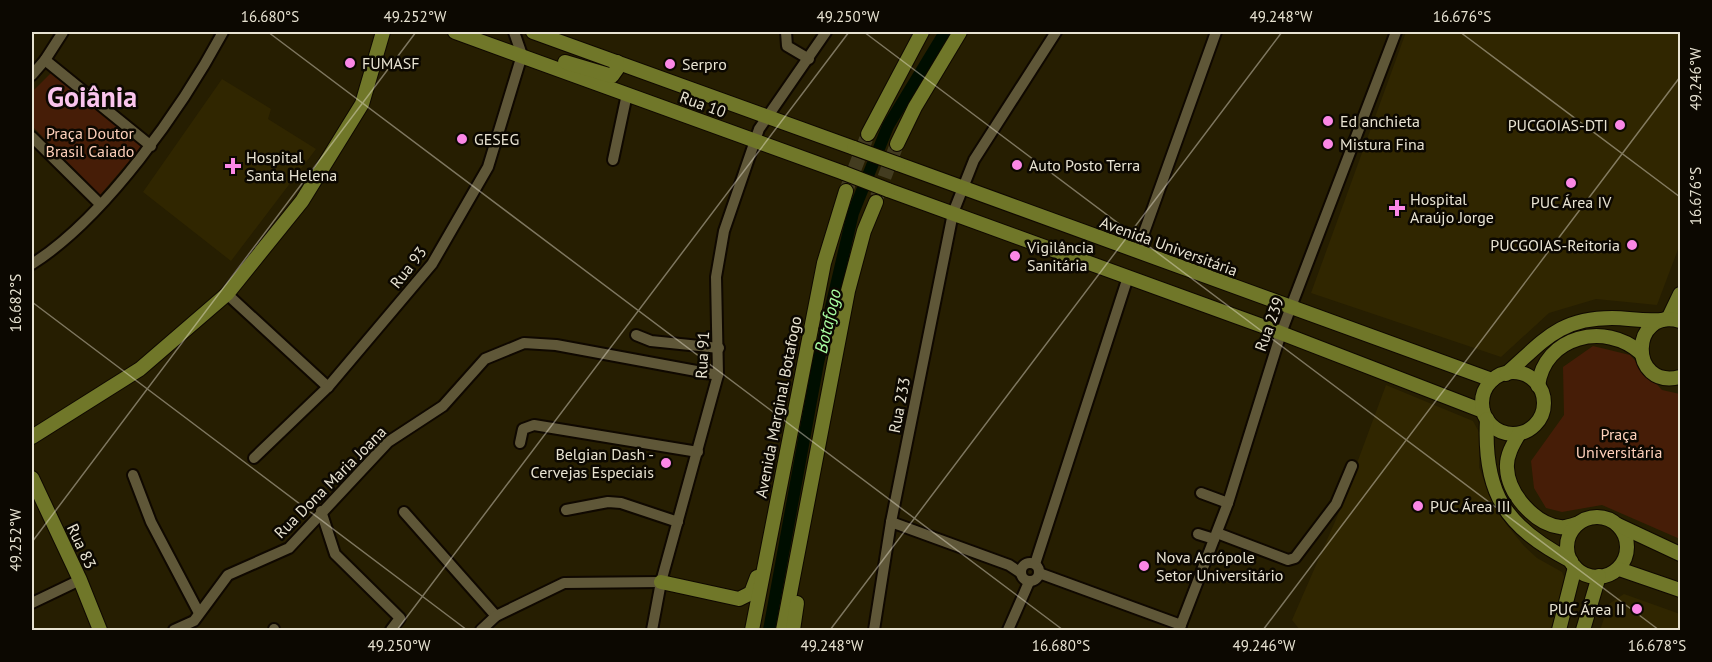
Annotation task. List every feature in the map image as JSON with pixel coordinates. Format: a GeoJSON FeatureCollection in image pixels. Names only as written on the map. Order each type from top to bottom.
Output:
{"type":"FeatureCollection","features":[{"type":"Feature","properties":{"kind":"main road"},"geometry":{"type":"LineString","coordinates":[[32,437],[140,369],[227,294],[302,201],[362,104],[383,32]]}},
{"type":"Feature","properties":{"kind":"main road","name":"Rua 10"},"geometry":{"type":"LineString","coordinates":[[455,32],[953,213]]}},
{"type":"Feature","properties":{"kind":"main road","name":"Rua 10"},"geometry":{"type":"LineString","coordinates":[[533,32],[836,142]]}},
{"type":"Feature","properties":{"kind":"main road"},"geometry":{"type":"LineString","coordinates":[[913,47],[914,32]]}},
{"type":"Feature","properties":{"kind":"main road"},"geometry":{"type":"LineString","coordinates":[[868,134],[922,32]]}},
{"type":"Feature","properties":{"kind":"main road"},"geometry":{"type":"LineString","coordinates":[[897,144],[915,107],[960,32]]}},
{"type":"Feature","properties":{"kind":"main road"},"geometry":{"type":"LineString","coordinates":[[537,60],[559,60],[612,76],[617,69],[617,62]]}},
{"type":"Feature","properties":{"kind":"main road","name":"Avenida Universitária"},"geometry":{"type":"LineString","coordinates":[[836,142],[1492,380]]}},
{"type":"Feature","properties":{"kind":"main road","name":"Avenida Marginal Botafogo"},"geometry":{"type":"LineString","coordinates":[[752,630],[824,264],[846,191]]}},
{"type":"Feature","properties":{"kind":"main road"},"geometry":{"type":"LineString","coordinates":[[783,630],[848,291],[876,202]]}},
{"type":"Feature","properties":{"kind":"main road"},"geometry":{"type":"LineString","coordinates":[[953,213],[1281,333],[1485,415],[1500,431],[1519,434]]}},
{"type":"Feature","properties":{"kind":"main road"},"geometry":{"type":"LineString","coordinates":[[1672,320],[1680,294]]}},
{"type":"Feature","properties":{"kind":"main road"},"geometry":{"type":"LineString","coordinates":[[1672,320],[1652,322],[1598,318],[1573,323],[1535,345],[1506,374],[1492,380],[1484,393],[1485,445],[1490,480],[1506,513],[1525,532],[1590,576],[1599,576],[1619,568],[1680,590]]}},
{"type":"Feature","properties":{"kind":"main road"},"geometry":{"type":"LineString","coordinates":[[1641,353],[1644,334],[1658,322],[1672,320]]}},
{"type":"Feature","properties":{"kind":"main road"},"geometry":{"type":"LineString","coordinates":[[1676,380],[1650,371],[1641,353],[1631,345],[1610,335],[1573,340],[1545,362],[1538,386],[1544,405],[1542,415],[1536,424],[1519,434],[1509,452],[1506,466],[1509,481],[1517,496],[1534,516],[1563,528],[1597,517],[1680,554]]}},
{"type":"Feature","properties":{"kind":"main road"},"geometry":{"type":"LineString","coordinates":[[1506,374],[1524,375],[1538,386]]}},
{"type":"Feature","properties":{"kind":"main road","name":"Rua 83"},"geometry":{"type":"LineString","coordinates":[[32,478],[80,580],[100,630]]}},
{"type":"Feature","properties":{"kind":"main road"},"geometry":{"type":"LineString","coordinates":[[661,582],[727,598],[746,597],[758,574],[770,507],[779,488]]}},
{"type":"Feature","properties":{"kind":"main road"},"geometry":{"type":"LineString","coordinates":[[1559,630],[1573,564],[1567,545],[1570,534],[1579,523]]}},
{"type":"Feature","properties":{"kind":"main road"},"geometry":{"type":"LineString","coordinates":[[1618,525],[1626,538],[1627,547],[1619,568]]}},
{"type":"Feature","properties":{"kind":"main road"},"geometry":{"type":"LineString","coordinates":[[793,630],[798,594],[795,567]]}},
{"type":"Feature","properties":{"kind":"main road"},"geometry":{"type":"LineString","coordinates":[[1582,630],[1599,576]]}},
{"type":"Feature","properties":{"kind":"street"},"geometry":{"type":"LineString","coordinates":[[32,75],[63,32]]}},
{"type":"Feature","properties":{"kind":"street"},"geometry":{"type":"LineString","coordinates":[[32,264],[47,254],[100,204],[151,146],[208,61],[223,32]]}},
{"type":"Feature","properties":{"kind":"street"},"geometry":{"type":"LineString","coordinates":[[514,32],[522,55]]}},
{"type":"Feature","properties":{"kind":"street"},"geometry":{"type":"LineString","coordinates":[[786,32],[787,46],[809,59]]}},
{"type":"Feature","properties":{"kind":"street","name":"Rua 91"},"geometry":{"type":"LineString","coordinates":[[652,630],[661,582],[718,375],[718,266],[724,231],[755,141],[767,117],[826,32]]}},
{"type":"Feature","properties":{"kind":"street","name":"Rua 233"},"geometry":{"type":"LineString","coordinates":[[874,630],[891,522],[953,213],[974,160],[1056,32]]}},
{"type":"Feature","properties":{"kind":"street"},"geometry":{"type":"LineString","coordinates":[[1137,252],[1216,32]]}},
{"type":"Feature","properties":{"kind":"street","name":"Rua 239"},"geometry":{"type":"LineString","coordinates":[[1180,628],[1228,503],[1281,333],[1396,32]]}},
{"type":"Feature","properties":{"kind":"street","name":"Rua 93"},"geometry":{"type":"LineString","coordinates":[[254,458],[328,387],[432,264],[488,167],[522,55]]}},
{"type":"Feature","properties":{"kind":"street"},"geometry":{"type":"LineString","coordinates":[[45,60],[151,146]]}},
{"type":"Feature","properties":{"kind":"street"},"geometry":{"type":"LineString","coordinates":[[613,160],[627,94]]}},
{"type":"Feature","properties":{"kind":"street"},"geometry":{"type":"LineString","coordinates":[[32,137],[100,204]]}},
{"type":"Feature","properties":{"kind":"street"},"geometry":{"type":"LineString","coordinates":[[1008,630],[1032,571],[1128,277]]}},
{"type":"Feature","properties":{"kind":"street"},"geometry":{"type":"LineString","coordinates":[[227,294],[328,387]]}},
{"type":"Feature","properties":{"kind":"street"},"geometry":{"type":"LineString","coordinates":[[638,336],[719,348]]}},
{"type":"Feature","properties":{"kind":"street","name":"Rua Dona Maria Joana"},"geometry":{"type":"LineString","coordinates":[[174,630],[197,622],[228,574],[289,548],[321,511],[388,442],[443,406],[485,358],[524,344],[556,345],[718,375]]}},
{"type":"Feature","properties":{"kind":"street"},"geometry":{"type":"LineString","coordinates":[[520,443],[523,429],[534,425],[698,452]]}},
{"type":"Feature","properties":{"kind":"street"},"geometry":{"type":"LineString","coordinates":[[1198,534],[1216,536],[1287,560],[1295,558],[1336,504],[1352,466]]}},
{"type":"Feature","properties":{"kind":"street"},"geometry":{"type":"LineString","coordinates":[[133,475],[151,522],[197,622]]}},
{"type":"Feature","properties":{"kind":"street"},"geometry":{"type":"LineString","coordinates":[[1201,493],[1228,503]]}},
{"type":"Feature","properties":{"kind":"street"},"geometry":{"type":"LineString","coordinates":[[566,510],[609,502],[621,503],[678,522]]}},
{"type":"Feature","properties":{"kind":"street"},"geometry":{"type":"LineString","coordinates":[[321,511],[335,554],[400,618],[391,630]]}},
{"type":"Feature","properties":{"kind":"street"},"geometry":{"type":"LineString","coordinates":[[404,512],[496,616]]}},
{"type":"Feature","properties":{"kind":"street"},"geometry":{"type":"LineString","coordinates":[[891,522],[1009,565],[1032,571],[1180,628]]}},
{"type":"Feature","properties":{"kind":"street"},"geometry":{"type":"LineString","coordinates":[[32,603],[80,580]]}},
{"type":"Feature","properties":{"kind":"street"},"geometry":{"type":"LineString","coordinates":[[481,630],[496,616],[564,583],[661,582]]}},
{"type":"Feature","properties":{"kind":"shaded area","name":"PUC Área IV"},"geometry":{"type":"Polygon","coordinates":[[[1406,32],[1680,32],[1680,244],[1657,305],[1596,299],[1549,313],[1501,357],[1311,293],[1406,32]]]}},
{"type":"Feature","properties":{"kind":"shaded area","name":"Hospital Santa Helena"},"geometry":{"type":"Polygon","coordinates":[[[222,79],[271,109],[268,119],[316,149],[231,261],[143,192],[222,79]]]}},
{"type":"Feature","properties":{"kind":"shaded area","name":"PUC Área III"},"geometry":{"type":"Polygon","coordinates":[[[1386,385],[1473,421],[1479,432],[1479,467],[1489,495],[1506,524],[1524,546],[1537,558],[1562,572],[1567,584],[1550,630],[1300,630],[1292,620],[1337,517],[1386,385]]]}},
{"type":"Feature","properties":{"kind":"shaded area","name":"PUC Área II"},"geometry":{"type":"Polygon","coordinates":[[[1624,594],[1680,614],[1680,630],[1600,630],[1609,604],[1624,594]]]}},
{"type":"Feature","properties":{"kind":"green space","name":"Praça Doutor Brasil Caiado"},"geometry":{"type":"Polygon","coordinates":[[[51,73],[143,145],[100,195],[32,126],[32,92],[51,73]]]}},
{"type":"Feature","properties":{"kind":"green space","name":"Praça Universitária"},"geometry":{"type":"Polygon","coordinates":[[[1593,346],[1630,355],[1662,390],[1680,394],[1680,539],[1602,505],[1562,512],[1546,508],[1534,488],[1531,461],[1564,415],[1563,367],[1593,346]]]}},
{"type":"Feature","properties":{"kind":"waterway","name":"Botafogo"},"geometry":{"type":"LineString","coordinates":[[769,630],[818,363],[853,213],[888,126],[945,32]]}},
{"type":"Feature","properties":{"kind":"tunnel"},"geometry":{"type":"LineString","coordinates":[[846,191],[868,134]]}},
{"type":"Feature","properties":{"kind":"tunnel"},"geometry":{"type":"LineString","coordinates":[[877,197],[897,144]]}},
{"type":"Feature","properties":{"kind":"place","name":"FUMASF"},"geometry":{"type":"Point","coordinates":[350,63]}},
{"type":"Feature","properties":{"kind":"place","name":"Serpro"},"geometry":{"type":"Point","coordinates":[670,64]}},
{"type":"Feature","properties":{"kind":"place","name":"Ed anchieta"},"geometry":{"type":"Point","coordinates":[1328,121]}},
{"type":"Feature","properties":{"kind":"place","name":"PUCGOIAS-DTI"},"geometry":{"type":"Point","coordinates":[1620,125]}},
{"type":"Feature","properties":{"kind":"place","name":"GESEG"},"geometry":{"type":"Point","coordinates":[462,139]}},
{"type":"Feature","properties":{"kind":"place","name":"Mistura Fina"},"geometry":{"type":"Point","coordinates":[1328,144]}},
{"type":"Feature","properties":{"kind":"place","name":"Auto Posto Terra"},"geometry":{"type":"Point","coordinates":[1017,165]}},
{"type":"Feature","properties":{"kind":"place","name":"Hospital Santa Helena"},"geometry":{"type":"Point","coordinates":[233,166]}},
{"type":"Feature","properties":{"kind":"place","name":"PUC Área IV"},"geometry":{"type":"Point","coordinates":[1571,183]}},
{"type":"Feature","properties":{"kind":"place","name":"Hospital Araújo Jorge"},"geometry":{"type":"Point","coordinates":[1397,208]}},
{"type":"Feature","properties":{"kind":"place","name":"PUCGOIAS-Reitoria"},"geometry":{"type":"Point","coordinates":[1632,245]}},
{"type":"Feature","properties":{"kind":"place","name":"Vigilância Sanitária"},"geometry":{"type":"Point","coordinates":[1015,256]}},
{"type":"Feature","properties":{"kind":"place","name":"Belgian Dash - Cervejas Especiais"},"geometry":{"type":"Point","coordinates":[666,463]}},
{"type":"Feature","properties":{"kind":"place","name":"PUC Área III"},"geometry":{"type":"Point","coordinates":[1418,506]}},
{"type":"Feature","properties":{"kind":"place","name":"Nova Acrópole Setor Universitário"},"geometry":{"type":"Point","coordinates":[1144,566]}},
{"type":"Feature","properties":{"kind":"place","name":"PUC Área II"},"geometry":{"type":"Point","coordinates":[1637,609]}},
{"type":"Feature","properties":{"kind":"district","name":"Goiânia"},"geometry":{"type":"Point","coordinates":[92,97]}}]}
